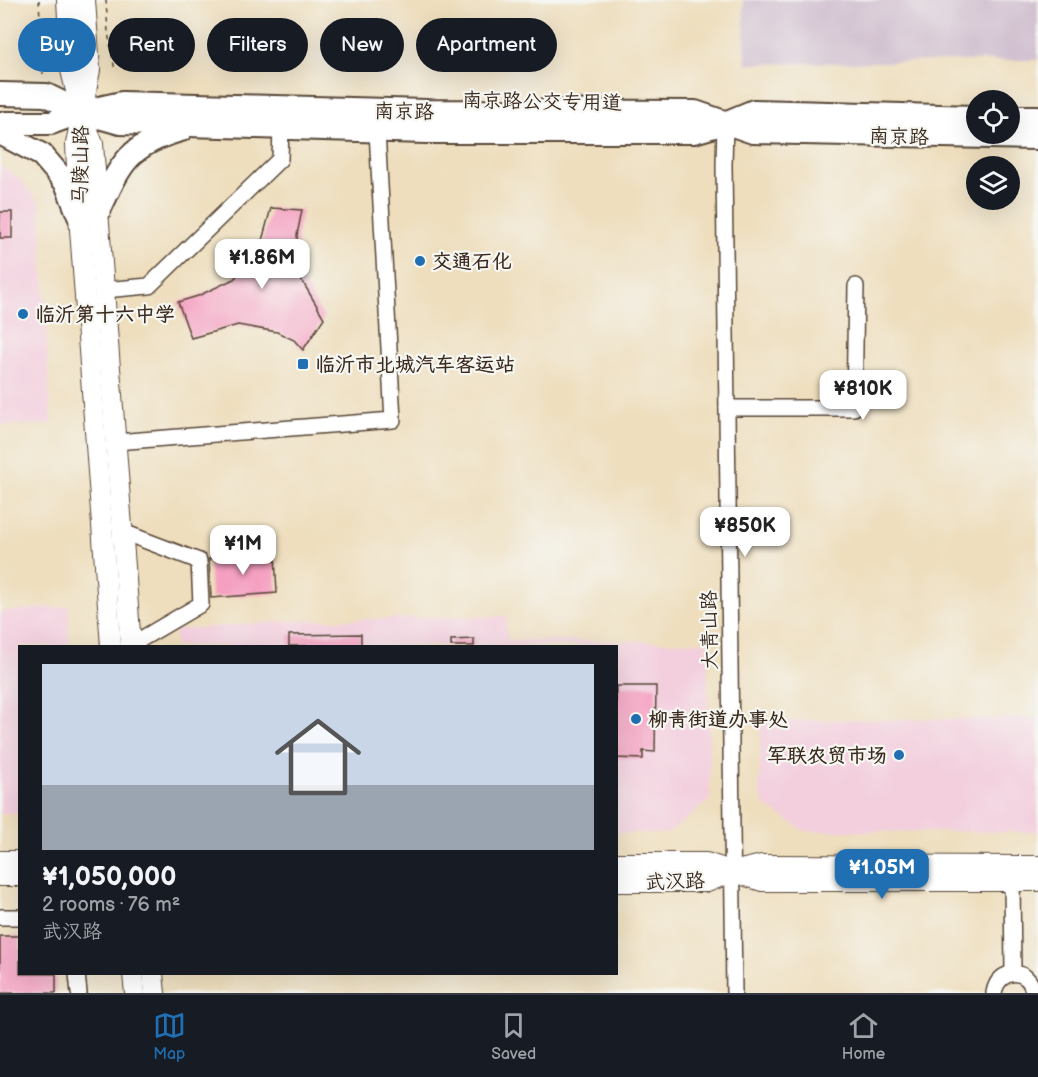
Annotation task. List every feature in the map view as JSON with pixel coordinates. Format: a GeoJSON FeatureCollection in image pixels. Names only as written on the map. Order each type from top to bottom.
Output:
{"type":"FeatureCollection","features":[{"type":"Feature","properties":{"kind":"highway","name":"南京路"},"geometry":{"type":"LineString","coordinates":[[0,94],[46,95],[81,112],[120,123],[377,131],[694,132],[754,111],[966,117]]}},
{"type":"Feature","properties":{"kind":"highway","name":"南京路"},"geometry":{"type":"LineString","coordinates":[[0,123],[51,123],[81,112],[122,103],[427,111],[695,112],[753,132],[1038,138]]}},
{"type":"Feature","properties":{"kind":"highway"},"geometry":{"type":"LineString","coordinates":[[1020,117],[1038,117]]}},
{"type":"Feature","properties":{"kind":"highway"},"geometry":{"type":"LineString","coordinates":[[0,134],[42,155],[88,214],[130,154],[158,136],[196,125]]}},
{"type":"Feature","properties":{"kind":"main road","name":"马陵山路"},"geometry":{"type":"LineString","coordinates":[[67,0],[71,70],[81,112],[93,144],[88,214],[111,645]]}},
{"type":"Feature","properties":{"kind":"main road"},"geometry":{"type":"LineString","coordinates":[[81,112],[90,70],[85,0]]}},
{"type":"Feature","properties":{"kind":"main road","name":"马陵山路"},"geometry":{"type":"LineString","coordinates":[[88,214],[104,290],[131,645]]}},
{"type":"Feature","properties":{"kind":"main road"},"geometry":{"type":"LineString","coordinates":[[0,861],[18,861]]}},
{"type":"Feature","properties":{"kind":"main road","name":"武汉路"},"geometry":{"type":"LineString","coordinates":[[618,863],[706,863],[762,881],[1038,881]]}},
{"type":"Feature","properties":{"kind":"main road","name":"武汉路"},"geometry":{"type":"LineString","coordinates":[[618,882],[707,882],[732,872],[762,865],[1038,866]]}},
{"type":"Feature","properties":{"kind":"main road"},"geometry":{"type":"LineString","coordinates":[[0,876],[18,876]]}},
{"type":"Feature","properties":{"kind":"main road"},"geometry":{"type":"LineString","coordinates":[[133,975],[135,993]]}},
{"type":"Feature","properties":{"kind":"main road"},"geometry":{"type":"LineString","coordinates":[[153,975],[155,993]]}},
{"type":"Feature","properties":{"kind":"street"},"geometry":{"type":"LineString","coordinates":[[0,113],[81,112]]}},
{"type":"Feature","properties":{"kind":"street"},"geometry":{"type":"LineString","coordinates":[[725,123],[966,126]]}},
{"type":"Feature","properties":{"kind":"street","name":"大青山路"},"geometry":{"type":"LineString","coordinates":[[725,123],[734,993]]}},
{"type":"Feature","properties":{"kind":"street"},"geometry":{"type":"LineString","coordinates":[[1020,127],[1038,127]]}},
{"type":"Feature","properties":{"kind":"street"},"geometry":{"type":"LineString","coordinates":[[104,290],[149,286],[280,159],[281,128]]}},
{"type":"Feature","properties":{"kind":"street"},"geometry":{"type":"LineString","coordinates":[[116,442],[393,420],[377,131]]}},
{"type":"Feature","properties":{"kind":"street"},"geometry":{"type":"LineString","coordinates":[[727,408],[854,408],[856,286]]}},
{"type":"Feature","properties":{"kind":"street"},"geometry":{"type":"LineString","coordinates":[[123,532],[199,561],[201,604],[133,645]]}},
{"type":"Feature","properties":{"kind":"street"},"geometry":{"type":"LineString","coordinates":[[1012,881],[1013,973]]}},
{"type":"Feature","properties":{"kind":"street"},"geometry":{"type":"LineString","coordinates":[[0,917],[18,917]]}},
{"type":"Feature","properties":{"kind":"street"},"geometry":{"type":"LineString","coordinates":[[994,993],[999,980],[1013,973],[1027,978],[1031,983],[1033,993]]}},
{"type":"Feature","properties":{"kind":"street"},"geometry":{"type":"LineString","coordinates":[[77,975],[79,993]]}},
{"type":"Feature","properties":{"kind":"path"},"geometry":{"type":"LineString","coordinates":[[39,0],[43,74]]}},
{"type":"Feature","properties":{"kind":"path"},"geometry":{"type":"LineString","coordinates":[[106,0],[108,32]]}},
{"type":"Feature","properties":{"kind":"shaded area"},"geometry":{"type":"Polygon","coordinates":[[[743,0],[1038,0],[1038,60],[746,64],[743,0]]]}},
{"type":"Feature","properties":{"kind":"shaded area","name":"临沂第十六中学"},"geometry":{"type":"Polygon","coordinates":[[[0,166],[19,178],[40,204],[51,424],[0,425],[0,166]]]}},
{"type":"Feature","properties":{"kind":"shaded area"},"geometry":{"type":"Polygon","coordinates":[[[69,606],[69,645],[18,645],[18,813],[0,813],[0,612],[69,606]]]}},
{"type":"Feature","properties":{"kind":"shaded area"},"geometry":{"type":"Polygon","coordinates":[[[506,616],[507,640],[707,642],[710,800],[669,833],[618,833],[618,645],[176,645],[174,630],[289,621],[506,616]]]}},
{"type":"Feature","properties":{"kind":"shaded area","name":"军联农贸市场"},"geometry":{"type":"Polygon","coordinates":[[[1038,718],[1038,832],[805,831],[764,805],[759,788],[761,721],[1038,718]]]}},
{"type":"Feature","properties":{"kind":"building"},"geometry":{"type":"Polygon","coordinates":[[[271,208],[302,210],[297,235],[301,279],[324,318],[303,350],[294,340],[277,332],[238,325],[191,338],[178,302],[198,296],[234,279],[260,248],[271,208]]]}},
{"type":"Feature","properties":{"kind":"building"},"geometry":{"type":"Polygon","coordinates":[[[0,212],[12,212],[12,238],[0,238],[0,212]]]}},
{"type":"Feature","properties":{"kind":"building"},"geometry":{"type":"Polygon","coordinates":[[[275,555],[277,593],[211,598],[209,559],[275,555]]]}},
{"type":"Feature","properties":{"kind":"building"},"geometry":{"type":"Polygon","coordinates":[[[361,634],[361,645],[289,645],[289,635],[361,634]]]}},
{"type":"Feature","properties":{"kind":"building"},"geometry":{"type":"Polygon","coordinates":[[[474,639],[474,645],[451,645],[451,640],[474,639]]]}},
{"type":"Feature","properties":{"kind":"building","name":"柳青街道办事处"},"geometry":{"type":"Polygon","coordinates":[[[618,686],[656,686],[655,752],[643,751],[643,759],[618,758],[618,686]]]}},
{"type":"Feature","properties":{"kind":"building"},"geometry":{"type":"Polygon","coordinates":[[[0,936],[18,936],[18,975],[56,975],[56,993],[0,993],[0,936]]]}},
{"type":"Feature","properties":{"kind":"place","name":"交通石化"},"geometry":{"type":"Point","coordinates":[420,261]}},
{"type":"Feature","properties":{"kind":"place","name":"临沂第十六中学"},"geometry":{"type":"Point","coordinates":[23,314]}},
{"type":"Feature","properties":{"kind":"place","name":"临沂市北城汽车客运站"},"geometry":{"type":"Point","coordinates":[303,364]}},
{"type":"Feature","properties":{"kind":"place","name":"柳青街道办事处"},"geometry":{"type":"Point","coordinates":[636,719]}},
{"type":"Feature","properties":{"kind":"place","name":"军联农贸市场"},"geometry":{"type":"Point","coordinates":[899,755]}}]}
